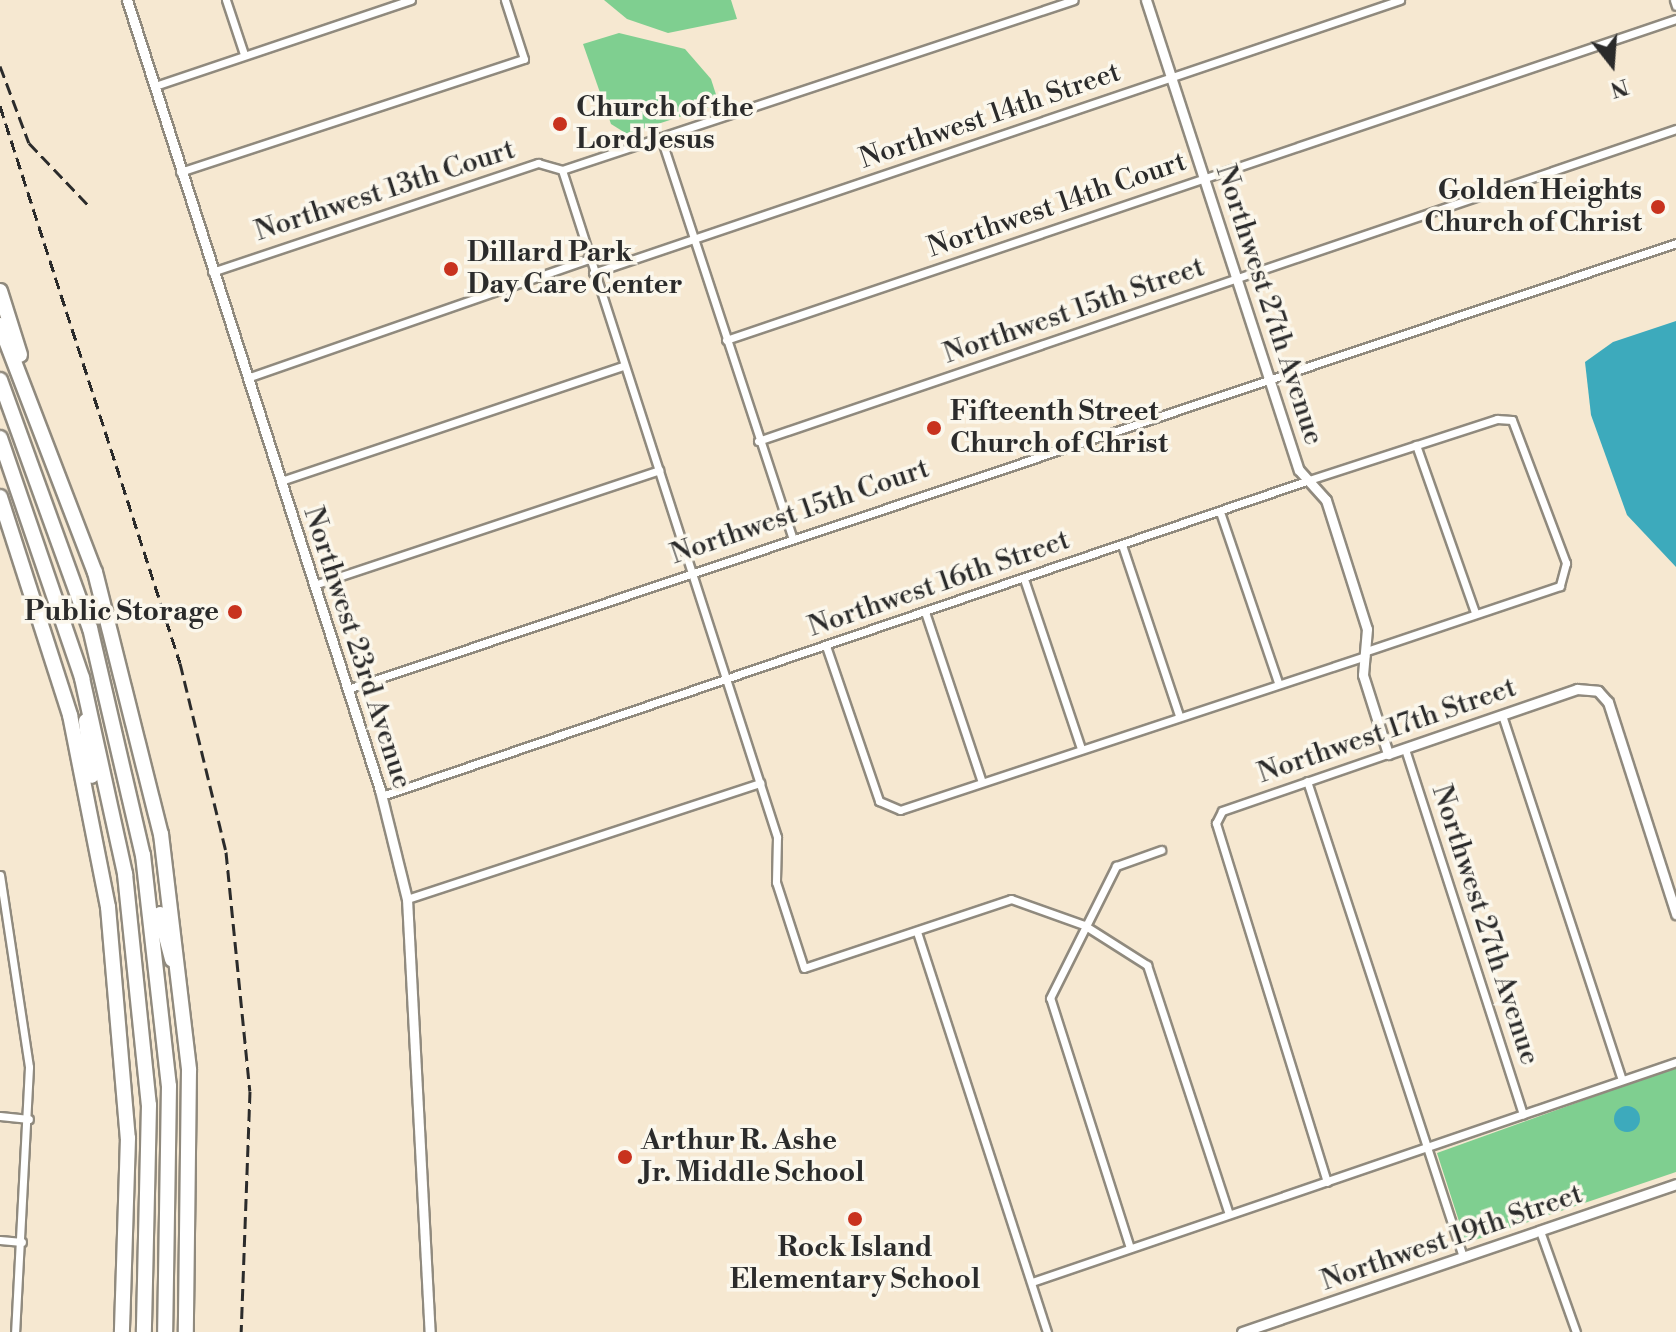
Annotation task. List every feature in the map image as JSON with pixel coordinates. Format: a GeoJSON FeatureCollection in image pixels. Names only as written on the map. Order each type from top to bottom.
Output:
{"type":"FeatureCollection","features":[{"type":"Feature","properties":{"kind":"highway"},"geometry":{"type":"LineString","coordinates":[[0,291],[30,402]]}},
{"type":"Feature","properties":{"kind":"highway"},"geometry":{"type":"LineString","coordinates":[[0,325],[88,551],[133,703],[167,866],[184,1002],[192,1158],[186,1332]]}},
{"type":"Feature","properties":{"kind":"highway"},"geometry":{"type":"LineString","coordinates":[[0,380],[90,628],[143,855],[184,1002]]}},
{"type":"Feature","properties":{"kind":"highway"},"geometry":{"type":"LineString","coordinates":[[0,438],[82,678],[119,840],[141,995],[150,1161],[144,1332]]}},
{"type":"Feature","properties":{"kind":"highway"},"geometry":{"type":"LineString","coordinates":[[0,497],[61,683],[98,844]]}},
{"type":"Feature","properties":{"kind":"highway"},"geometry":{"type":"LineString","coordinates":[[82,678],[125,1073],[122,1332]]}},
{"type":"Feature","properties":{"kind":"highway"},"geometry":{"type":"LineString","coordinates":[[143,855],[169,1086],[165,1332]]}},
{"type":"Feature","properties":{"kind":"street","name":"Northwest 23rd Avenue"},"geometry":{"type":"LineString","coordinates":[[127,0],[382,796],[407,899],[430,1332]]}},
{"type":"Feature","properties":{"kind":"street"},"geometry":{"type":"LineString","coordinates":[[226,0],[244,54]]}},
{"type":"Feature","properties":{"kind":"street"},"geometry":{"type":"LineString","coordinates":[[155,86],[411,0]]}},
{"type":"Feature","properties":{"kind":"street"},"geometry":{"type":"LineString","coordinates":[[180,172],[524,59],[505,0]]}},
{"type":"Feature","properties":{"kind":"street","name":"Northwest 13th Court"},"geometry":{"type":"LineString","coordinates":[[212,272],[538,163],[562,170],[1074,0]]}},
{"type":"Feature","properties":{"kind":"street","name":"Northwest 27th Avenue"},"geometry":{"type":"LineString","coordinates":[[1146,0],[1299,470],[1326,500],[1367,629],[1363,675],[1388,754]]}},
{"type":"Feature","properties":{"kind":"street","name":"Northwest 14th Street"},"geometry":{"type":"LineString","coordinates":[[593,273],[1400,0]]}},
{"type":"Feature","properties":{"kind":"street"},"geometry":{"type":"LineString","coordinates":[[1674,0],[1676,6]]}},
{"type":"Feature","properties":{"kind":"street","name":"Northwest 14th Court"},"geometry":{"type":"LineString","coordinates":[[726,340],[1676,19]]}},
{"type":"Feature","properties":{"kind":"street","name":"Northwest 15th Street"},"geometry":{"type":"LineString","coordinates":[[758,441],[1676,129]]}},
{"type":"Feature","properties":{"kind":"street"},"geometry":{"type":"LineString","coordinates":[[661,138],[792,537]]}},
{"type":"Feature","properties":{"kind":"street"},"geometry":{"type":"LineString","coordinates":[[562,170],[777,837],[776,882],[804,968],[1022,898],[1084,925],[1147,965],[1229,1214]]}},
{"type":"Feature","properties":{"kind":"street","name":"Northwest 15th Court"},"geometry":{"type":"LineString","coordinates":[[348,689],[792,537],[1676,243]]}},
{"type":"Feature","properties":{"kind":"street"},"geometry":{"type":"LineString","coordinates":[[247,378],[589,259]]}},
{"type":"Feature","properties":{"kind":"street"},"geometry":{"type":"LineString","coordinates":[[281,481],[623,366]]}},
{"type":"Feature","properties":{"kind":"street","name":"Northwest 16th Street"},"geometry":{"type":"LineString","coordinates":[[382,796],[1309,480],[1416,445],[1512,420],[1566,575],[1560,586],[1475,613]]}},
{"type":"Feature","properties":{"kind":"street"},"geometry":{"type":"LineString","coordinates":[[826,646],[879,801],[890,807],[982,782],[1366,653],[1475,613],[1416,445]]}},
{"type":"Feature","properties":{"kind":"street"},"geometry":{"type":"LineString","coordinates":[[314,585],[659,470]]}},
{"type":"Feature","properties":{"kind":"street"},"geometry":{"type":"LineString","coordinates":[[1220,512],[1278,682]]}},
{"type":"Feature","properties":{"kind":"street"},"geometry":{"type":"LineString","coordinates":[[1122,545],[1179,715]]}},
{"type":"Feature","properties":{"kind":"street"},"geometry":{"type":"LineString","coordinates":[[1024,579],[1081,748]]}},
{"type":"Feature","properties":{"kind":"street"},"geometry":{"type":"LineString","coordinates":[[925,612],[982,782]]}},
{"type":"Feature","properties":{"kind":"street","name":"Northwest 17th Street"},"geometry":{"type":"LineString","coordinates":[[1327,1182],[1218,842],[1222,811],[1577,689],[1598,691],[1608,702],[1676,914]]}},
{"type":"Feature","properties":{"kind":"street"},"geometry":{"type":"LineString","coordinates":[[1502,715],[1622,1080]]}},
{"type":"Feature","properties":{"kind":"street","name":"Northwest 27th Avenue"},"geometry":{"type":"LineString","coordinates":[[1405,749],[1523,1114]]}},
{"type":"Feature","properties":{"kind":"street"},"geometry":{"type":"LineString","coordinates":[[1307,781],[1463,1257]]}},
{"type":"Feature","properties":{"kind":"street"},"geometry":{"type":"LineString","coordinates":[[407,899],[760,783]]}},
{"type":"Feature","properties":{"kind":"street"},"geometry":{"type":"LineString","coordinates":[[1130,1248],[1050,998],[1116,866],[1161,850]]}},
{"type":"Feature","properties":{"kind":"street"},"geometry":{"type":"LineString","coordinates":[[0,875],[23,1003],[29,1119],[15,1332]]}},
{"type":"Feature","properties":{"kind":"street"},"geometry":{"type":"LineString","coordinates":[[917,932],[1047,1332]]}},
{"type":"Feature","properties":{"kind":"street"},"geometry":{"type":"LineString","coordinates":[[1032,1282],[1676,1062]]}},
{"type":"Feature","properties":{"kind":"street"},"geometry":{"type":"LineString","coordinates":[[0,1116],[29,1119]]}},
{"type":"Feature","properties":{"kind":"street","name":"Northwest 19th Street"},"geometry":{"type":"LineString","coordinates":[[1242,1332],[1676,1184]]}},
{"type":"Feature","properties":{"kind":"street"},"geometry":{"type":"LineString","coordinates":[[1540,1231],[1576,1332]]}},
{"type":"Feature","properties":{"kind":"street"},"geometry":{"type":"LineString","coordinates":[[0,1240],[22,1242]]}},
{"type":"Feature","properties":{"kind":"green space"},"geometry":{"type":"Polygon","coordinates":[[[604,0],[731,0],[737,19],[668,33],[627,19],[604,0]]]}},
{"type":"Feature","properties":{"kind":"green space"},"geometry":{"type":"Polygon","coordinates":[[[619,33],[685,49],[711,79],[719,104],[627,134],[611,124],[583,44],[619,33]]]}},
{"type":"Feature","properties":{"kind":"green space"},"geometry":{"type":"Polygon","coordinates":[[[1676,1067],[1676,1172],[1466,1243],[1437,1153],[1676,1067]]]}},
{"type":"Feature","properties":{"kind":"water"},"geometry":{"type":"Polygon","coordinates":[[[1676,321],[1676,567],[1627,515],[1591,415],[1585,362],[1613,342],[1676,321]]]}},
{"type":"Feature","properties":{"kind":"water"},"geometry":{"type":"Polygon","coordinates":[[[1627,1106],[1636,1110],[1640,1119],[1636,1128],[1627,1132],[1618,1128],[1614,1119],[1618,1110],[1627,1106]]]}},
{"type":"Feature","properties":{"kind":"railway"},"geometry":{"type":"LineString","coordinates":[[0,66],[29,143],[88,205]]}},
{"type":"Feature","properties":{"kind":"railway"},"geometry":{"type":"LineString","coordinates":[[0,106],[180,663],[226,852],[250,1091],[241,1332]]}},
{"type":"Feature","properties":{"kind":"place","name":"Church of the Lord Jesus"},"geometry":{"type":"Point","coordinates":[560,124]}},
{"type":"Feature","properties":{"kind":"place","name":"Golden Heights Church of Christ"},"geometry":{"type":"Point","coordinates":[1658,207]}},
{"type":"Feature","properties":{"kind":"place","name":"Dillard Park Day Care Center"},"geometry":{"type":"Point","coordinates":[451,269]}},
{"type":"Feature","properties":{"kind":"place","name":"Fifteenth Street Church of Christ"},"geometry":{"type":"Point","coordinates":[934,428]}},
{"type":"Feature","properties":{"kind":"place","name":"Public Storage"},"geometry":{"type":"Point","coordinates":[235,612]}},
{"type":"Feature","properties":{"kind":"place","name":"Arthur R. Ashe Jr. Middle School"},"geometry":{"type":"Point","coordinates":[625,1157]}},
{"type":"Feature","properties":{"kind":"place","name":"Rock Island Elementary School"},"geometry":{"type":"Point","coordinates":[855,1219]}}]}
